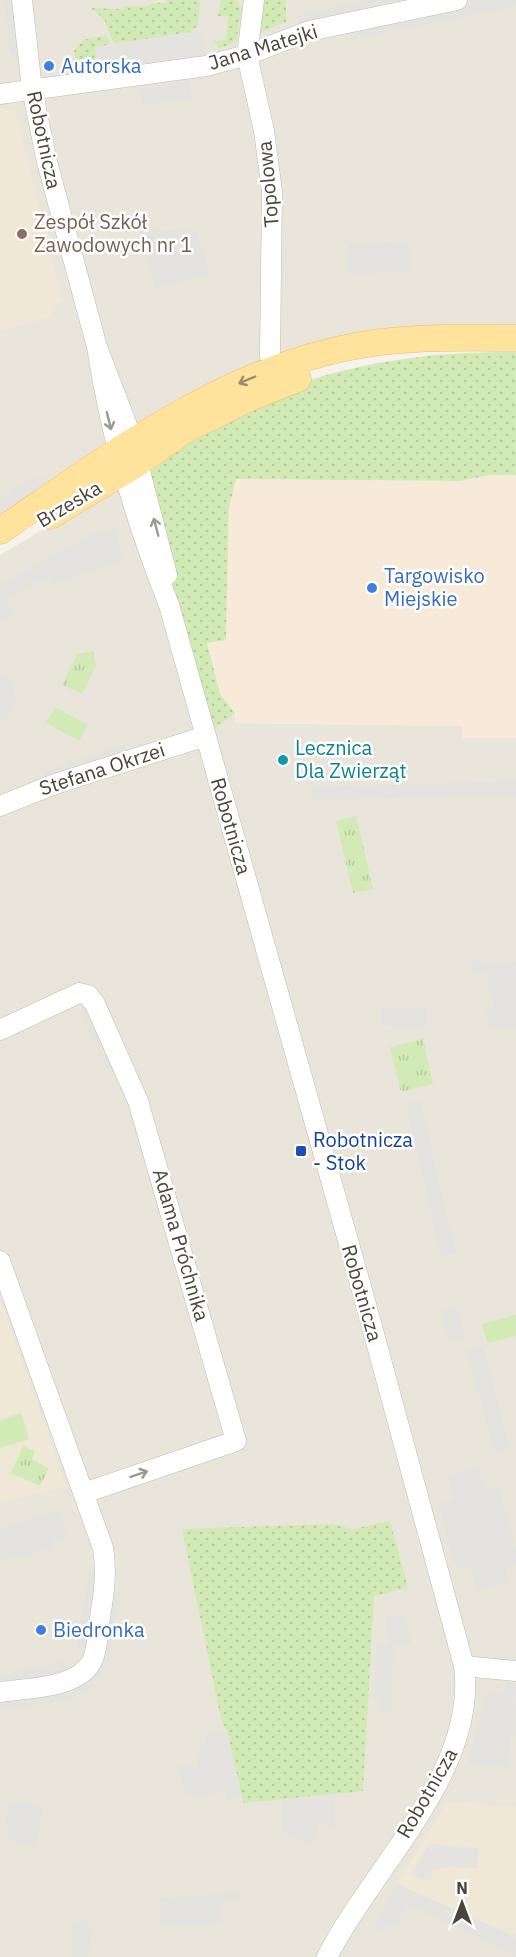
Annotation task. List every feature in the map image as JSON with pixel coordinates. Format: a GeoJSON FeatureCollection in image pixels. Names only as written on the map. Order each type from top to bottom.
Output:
{"type":"FeatureCollection","features":[{"type":"Feature","properties":{"kind":"main road"},"geometry":{"type":"LineString","coordinates":[[128,457],[220,392],[273,370],[363,344],[441,338],[516,338]]}},
{"type":"Feature","properties":{"kind":"main road"},"geometry":{"type":"LineString","coordinates":[[128,457],[252,398],[311,375],[362,360],[489,338]]}},
{"type":"Feature","properties":{"kind":"main road","name":"Brzeska"},"geometry":{"type":"LineString","coordinates":[[0,531],[128,457]]}},
{"type":"Feature","properties":{"kind":"main road","name":"Brzeska"},"geometry":{"type":"LineString","coordinates":[[0,546],[128,457]]}},
{"type":"Feature","properties":{"kind":"street","name":"Robotnicza"},"geometry":{"type":"LineString","coordinates":[[22,0],[32,89],[47,162],[97,347],[107,413],[128,457],[149,555],[169,605],[365,1301],[464,1666],[466,1699],[452,1753],[424,1804],[327,1957]]}},
{"type":"Feature","properties":{"kind":"street","name":"Topolowa"},"geometry":{"type":"LineString","coordinates":[[254,0],[247,55],[264,131],[272,191],[270,355],[273,370]]}},
{"type":"Feature","properties":{"kind":"street","name":"Jana Matejki"},"geometry":{"type":"LineString","coordinates":[[0,94],[206,66],[247,55],[309,31],[457,0]]}},
{"type":"Feature","properties":{"kind":"street","name":"Stefana Okrzei"},"geometry":{"type":"LineString","coordinates":[[0,806],[55,783],[206,736]]}},
{"type":"Feature","properties":{"kind":"street","name":"Adama Próchnika"},"geometry":{"type":"LineString","coordinates":[[0,1030],[79,993],[88,995],[95,1004],[138,1101],[236,1441],[84,1493]]}},
{"type":"Feature","properties":{"kind":"street"},"geometry":{"type":"LineString","coordinates":[[0,1261],[84,1493],[106,1564],[92,1660],[84,1671],[73,1678],[0,1692]]}},
{"type":"Feature","properties":{"kind":"street"},"geometry":{"type":"LineString","coordinates":[[464,1666],[516,1671]]}},
{"type":"Feature","properties":{"kind":"shaded area"},"geometry":{"type":"Polygon","coordinates":[[[0,0],[516,0],[516,327],[355,338],[0,523],[0,0]]]}},
{"type":"Feature","properties":{"kind":"shaded area"},"geometry":{"type":"Polygon","coordinates":[[[4,0],[15,0],[20,54],[10,55],[4,0]]]}},
{"type":"Feature","properties":{"kind":"shaded area"},"geometry":{"type":"Polygon","coordinates":[[[364,0],[516,0],[516,6],[351,40],[348,24],[303,34],[297,16],[364,0]]]}},
{"type":"Feature","properties":{"kind":"shaded area"},"geometry":{"type":"Polygon","coordinates":[[[201,31],[205,56],[100,81],[95,47],[201,31]]]}},
{"type":"Feature","properties":{"kind":"shaded area"},"geometry":{"type":"Polygon","coordinates":[[[188,75],[192,98],[142,106],[139,83],[188,75]]]}},
{"type":"Feature","properties":{"kind":"shaded area","name":"Zespół Szkół Zawodowych nr 1"},"geometry":{"type":"Polygon","coordinates":[[[0,107],[15,111],[62,302],[52,304],[54,316],[0,331],[0,107]]]}},
{"type":"Feature","properties":{"kind":"shaded area"},"geometry":{"type":"Polygon","coordinates":[[[139,229],[197,231],[209,273],[156,289],[139,229]]]}},
{"type":"Feature","properties":{"kind":"shaded area"},"geometry":{"type":"Polygon","coordinates":[[[409,241],[410,272],[348,274],[347,244],[409,241]]]}},
{"type":"Feature","properties":{"kind":"shaded area","name":"Targowisko Miejskie"},"geometry":{"type":"Polygon","coordinates":[[[489,475],[516,475],[516,738],[462,738],[462,726],[235,723],[235,713],[220,694],[207,642],[226,640],[229,507],[236,479],[461,481],[489,475]]]}},
{"type":"Feature","properties":{"kind":"shaded area"},"geometry":{"type":"Polygon","coordinates":[[[133,476],[206,736],[235,713],[235,723],[462,726],[462,738],[516,738],[516,1957],[0,1957],[0,555],[133,476]]]}},
{"type":"Feature","properties":{"kind":"shaded area"},"geometry":{"type":"Polygon","coordinates":[[[33,478],[50,479],[0,514],[0,499],[33,478]]]}},
{"type":"Feature","properties":{"kind":"shaded area"},"geometry":{"type":"Polygon","coordinates":[[[115,530],[123,560],[54,585],[48,576],[7,599],[13,614],[0,621],[0,585],[95,533],[115,530]]]}},
{"type":"Feature","properties":{"kind":"shaded area"},"geometry":{"type":"Polygon","coordinates":[[[7,676],[18,701],[8,717],[0,722],[0,679],[7,676]]]}},
{"type":"Feature","properties":{"kind":"shaded area"},"geometry":{"type":"Polygon","coordinates":[[[125,744],[130,759],[47,787],[41,773],[125,744]]]}},
{"type":"Feature","properties":{"kind":"shaded area"},"geometry":{"type":"Polygon","coordinates":[[[516,781],[516,795],[311,800],[311,787],[516,781]]]}},
{"type":"Feature","properties":{"kind":"shaded area"},"geometry":{"type":"Polygon","coordinates":[[[472,961],[516,962],[516,1027],[490,1027],[485,1009],[493,1009],[493,993],[487,992],[488,971],[471,971],[472,961]]]}},
{"type":"Feature","properties":{"kind":"shaded area"},"geometry":{"type":"Polygon","coordinates":[[[95,1004],[125,1070],[111,1076],[81,1010],[95,1004]]]}},
{"type":"Feature","properties":{"kind":"shaded area"},"geometry":{"type":"Polygon","coordinates":[[[381,1008],[427,1008],[427,1027],[381,1026],[381,1008]]]}},
{"type":"Feature","properties":{"kind":"shaded area"},"geometry":{"type":"Polygon","coordinates":[[[420,1101],[456,1253],[441,1256],[406,1104],[420,1101]]]}},
{"type":"Feature","properties":{"kind":"shaded area"},"geometry":{"type":"Polygon","coordinates":[[[0,1301],[66,1487],[0,1502],[0,1301]]]}},
{"type":"Feature","properties":{"kind":"shaded area"},"geometry":{"type":"Polygon","coordinates":[[[457,1307],[465,1339],[449,1343],[442,1311],[457,1307]]]}},
{"type":"Feature","properties":{"kind":"shaded area"},"geometry":{"type":"Polygon","coordinates":[[[483,1347],[510,1448],[494,1452],[467,1350],[483,1347]]]}},
{"type":"Feature","properties":{"kind":"shaded area"},"geometry":{"type":"Polygon","coordinates":[[[478,1468],[485,1489],[499,1486],[516,1550],[516,1565],[506,1568],[509,1582],[477,1590],[470,1566],[456,1569],[438,1504],[453,1500],[448,1476],[478,1468]]]}},
{"type":"Feature","properties":{"kind":"shaded area"},"geometry":{"type":"Polygon","coordinates":[[[59,1511],[68,1540],[59,1543],[54,1538],[54,1548],[0,1562],[0,1528],[59,1511]]]}},
{"type":"Feature","properties":{"kind":"shaded area"},"geometry":{"type":"Polygon","coordinates":[[[89,1571],[106,1572],[105,1588],[121,1590],[108,1664],[93,1684],[84,1671],[95,1651],[77,1649],[89,1571]]]}},
{"type":"Feature","properties":{"kind":"shaded area"},"geometry":{"type":"Polygon","coordinates":[[[403,1614],[412,1644],[394,1646],[391,1712],[380,1710],[381,1699],[373,1699],[376,1645],[388,1645],[385,1617],[403,1614]]]}},
{"type":"Feature","properties":{"kind":"shaded area"},"geometry":{"type":"Polygon","coordinates":[[[65,1659],[73,1678],[80,1674],[90,1688],[69,1699],[0,1711],[0,1674],[50,1666],[65,1659]]]}},
{"type":"Feature","properties":{"kind":"shaded area"},"geometry":{"type":"Polygon","coordinates":[[[506,1682],[516,1683],[515,1735],[510,1735],[508,1766],[468,1764],[487,1693],[504,1695],[506,1682]]]}},
{"type":"Feature","properties":{"kind":"shaded area"},"geometry":{"type":"Polygon","coordinates":[[[227,1731],[242,1797],[227,1800],[225,1791],[201,1795],[185,1793],[178,1766],[198,1767],[200,1741],[206,1742],[206,1734],[227,1731]]]}},
{"type":"Feature","properties":{"kind":"shaded area"},"geometry":{"type":"Polygon","coordinates":[[[335,1794],[335,1829],[321,1821],[312,1844],[283,1833],[282,1800],[335,1794]]]}},
{"type":"Feature","properties":{"kind":"shaded area"},"geometry":{"type":"Polygon","coordinates":[[[448,1801],[516,1807],[516,1934],[509,1934],[397,1884],[448,1801]]]}},
{"type":"Feature","properties":{"kind":"shaded area"},"geometry":{"type":"Polygon","coordinates":[[[23,1803],[43,1808],[35,1847],[6,1838],[9,1826],[5,1824],[9,1804],[23,1803]]]}},
{"type":"Feature","properties":{"kind":"shaded area"},"geometry":{"type":"Polygon","coordinates":[[[429,1844],[478,1848],[477,1868],[447,1867],[431,1870],[431,1880],[423,1880],[411,1874],[429,1844]]]}},
{"type":"Feature","properties":{"kind":"shaded area"},"geometry":{"type":"Polygon","coordinates":[[[397,1884],[516,1938],[516,1955],[407,1904],[398,1922],[380,1930],[374,1927],[397,1884]]]}},
{"type":"Feature","properties":{"kind":"shaded area"},"geometry":{"type":"Polygon","coordinates":[[[240,1893],[241,1900],[220,1902],[221,1923],[161,1926],[159,1898],[240,1893]]]}},
{"type":"Feature","properties":{"kind":"shaded area"},"geometry":{"type":"Polygon","coordinates":[[[86,1918],[92,1928],[88,1957],[73,1957],[72,1923],[86,1918]]]}},
{"type":"Feature","properties":{"kind":"green space"},"geometry":{"type":"Polygon","coordinates":[[[166,0],[200,0],[198,25],[191,32],[114,44],[104,19],[91,8],[123,9],[124,6],[166,3],[166,0]]]}},
{"type":"Feature","properties":{"kind":"green space"},"geometry":{"type":"Polygon","coordinates":[[[221,0],[235,0],[242,8],[236,42],[218,49],[214,41],[226,40],[228,16],[218,16],[221,0]]]}},
{"type":"Feature","properties":{"kind":"green space"},"geometry":{"type":"Polygon","coordinates":[[[260,0],[286,0],[286,22],[255,35],[260,0]]]}},
{"type":"Feature","properties":{"kind":"green space"},"geometry":{"type":"Polygon","coordinates":[[[107,35],[110,44],[95,47],[98,66],[83,72],[77,67],[74,51],[83,40],[107,35]]]}},
{"type":"Feature","properties":{"kind":"green space"},"geometry":{"type":"Polygon","coordinates":[[[516,352],[516,475],[489,475],[461,481],[236,479],[229,508],[226,640],[207,643],[220,694],[235,713],[206,736],[133,476],[248,404],[289,387],[352,368],[384,362],[450,354],[516,352]]]}},
{"type":"Feature","properties":{"kind":"green space"},"geometry":{"type":"Polygon","coordinates":[[[93,651],[96,665],[82,694],[62,685],[77,654],[93,651]]]}},
{"type":"Feature","properties":{"kind":"green space"},"geometry":{"type":"Polygon","coordinates":[[[55,707],[88,725],[79,741],[46,723],[55,707]]]}},
{"type":"Feature","properties":{"kind":"green space"},"geometry":{"type":"Polygon","coordinates":[[[356,816],[373,889],[353,893],[336,821],[356,816]]]}},
{"type":"Feature","properties":{"kind":"green space"},"geometry":{"type":"Polygon","coordinates":[[[423,1039],[433,1084],[401,1092],[390,1047],[423,1039]]]}},
{"type":"Feature","properties":{"kind":"green space"},"geometry":{"type":"Polygon","coordinates":[[[516,1315],[516,1336],[488,1343],[482,1324],[516,1315]]]}},
{"type":"Feature","properties":{"kind":"green space"},"geometry":{"type":"Polygon","coordinates":[[[21,1413],[29,1439],[0,1448],[0,1420],[21,1413]]]}},
{"type":"Feature","properties":{"kind":"green space"},"geometry":{"type":"Polygon","coordinates":[[[23,1446],[35,1451],[32,1460],[49,1468],[40,1486],[11,1473],[23,1446]]]}},
{"type":"Feature","properties":{"kind":"green space"},"geometry":{"type":"Polygon","coordinates":[[[390,1521],[408,1588],[374,1596],[363,1791],[243,1803],[227,1731],[221,1719],[182,1529],[332,1524],[353,1529],[390,1521]]]}},
{"type":"Feature","properties":{"kind":"place","name":"Autorska"},"geometry":{"type":"Point","coordinates":[49,66]}},
{"type":"Feature","properties":{"kind":"place","name":"Zespół Szkół Zawodowych nr 1"},"geometry":{"type":"Point","coordinates":[22,234]}},
{"type":"Feature","properties":{"kind":"place","name":"Targowisko Miejskie"},"geometry":{"type":"Point","coordinates":[372,588]}},
{"type":"Feature","properties":{"kind":"place","name":"Lecznica Dla Zwierząt"},"geometry":{"type":"Point","coordinates":[283,760]}},
{"type":"Feature","properties":{"kind":"place","name":"Robotnicza - Stok"},"geometry":{"type":"Point","coordinates":[301,1151]}},
{"type":"Feature","properties":{"kind":"place","name":"Biedronka"},"geometry":{"type":"Point","coordinates":[41,1630]}}]}
